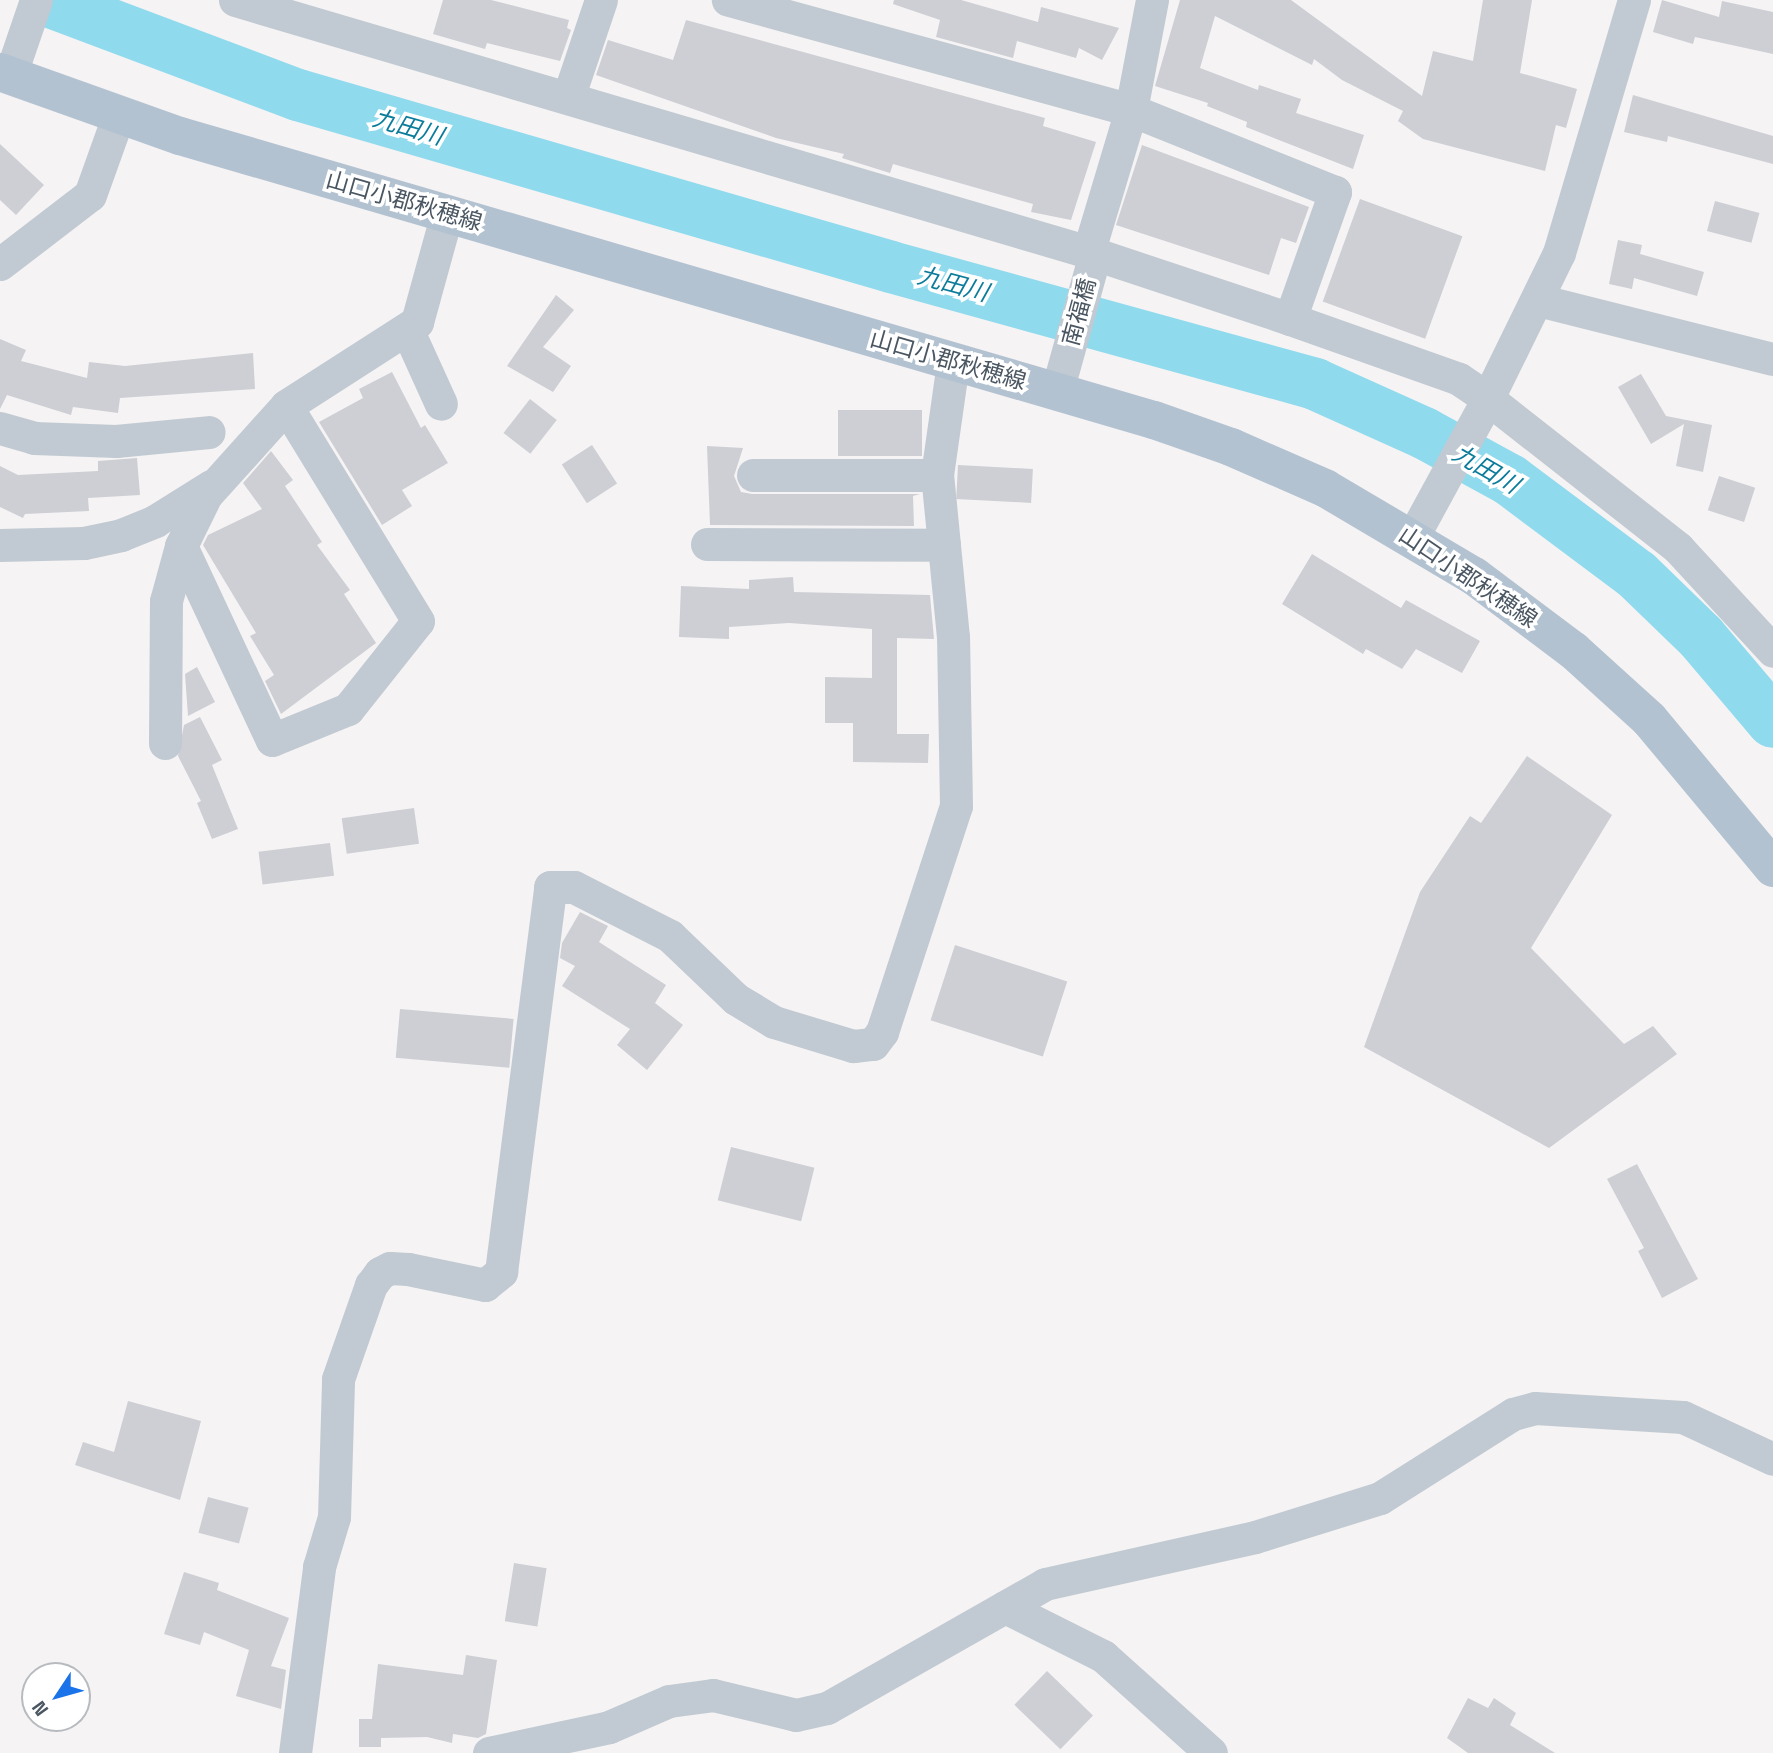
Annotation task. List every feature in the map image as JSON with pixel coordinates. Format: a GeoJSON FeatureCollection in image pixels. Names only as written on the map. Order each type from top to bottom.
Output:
{"type":"FeatureCollection","features":[{"type":"Feature","properties":{"kind":"main road","name":"山口小郡秋穂線"},"geometry":{"type":"LineString","coordinates":[[10,64],[119,114],[180,136],[953,362],[1062,375],[1325,488],[1474,576],[1574,651],[1649,719],[1773,868]]}},
{"type":"Feature","properties":{"kind":"street"},"geometry":{"type":"LineString","coordinates":[[10,64],[36,0]]}},
{"type":"Feature","properties":{"kind":"street"},"geometry":{"type":"LineString","coordinates":[[235,0],[569,95],[1290,319],[1459,379],[1485,402],[1678,548],[1773,651]]}},
{"type":"Feature","properties":{"kind":"street"},"geometry":{"type":"LineString","coordinates":[[569,95],[601,0]]}},
{"type":"Feature","properties":{"kind":"street"},"geometry":{"type":"LineString","coordinates":[[728,0],[1131,110],[1335,192],[1290,319]]}},
{"type":"Feature","properties":{"kind":"street","name":"南福橋"},"geometry":{"type":"LineString","coordinates":[[1062,375],[1092,259],[1092,240],[1131,110],[1152,0]]}},
{"type":"Feature","properties":{"kind":"street"},"geometry":{"type":"LineString","coordinates":[[1412,538],[1538,300],[1583,182],[1634,0]]}},
{"type":"Feature","properties":{"kind":"street"},"geometry":{"type":"LineString","coordinates":[[0,264],[90,195],[119,114]]}},
{"type":"Feature","properties":{"kind":"street"},"geometry":{"type":"LineString","coordinates":[[165,743],[166,601],[181,546],[215,484],[286,406],[416,322],[447,214]]}},
{"type":"Feature","properties":{"kind":"street"},"geometry":{"type":"LineString","coordinates":[[1538,300],[1773,359]]}},
{"type":"Feature","properties":{"kind":"street"},"geometry":{"type":"LineString","coordinates":[[407,328],[441,404]]}},
{"type":"Feature","properties":{"kind":"street"},"geometry":{"type":"LineString","coordinates":[[296,1753],[320,1567],[334,1517],[338,1379],[371,1285],[380,1273],[390,1268],[408,1269],[485,1285],[501,1272],[550,887],[574,887],[670,936],[736,999],[774,1022],[853,1046],[873,1044],[882,1032],[956,806],[953,637],[937,475],[953,362]]}},
{"type":"Feature","properties":{"kind":"street"},"geometry":{"type":"LineString","coordinates":[[181,546],[272,740],[348,709],[418,621],[286,406]]}},
{"type":"Feature","properties":{"kind":"street"},"geometry":{"type":"LineString","coordinates":[[0,428],[34,438],[116,441],[209,432]]}},
{"type":"Feature","properties":{"kind":"street"},"geometry":{"type":"LineString","coordinates":[[753,475],[937,475]]}},
{"type":"Feature","properties":{"kind":"street"},"geometry":{"type":"LineString","coordinates":[[0,545],[84,544],[121,535],[155,521],[215,484]]}},
{"type":"Feature","properties":{"kind":"street"},"geometry":{"type":"LineString","coordinates":[[707,544],[944,545]]}},
{"type":"Feature","properties":{"kind":"street"},"geometry":{"type":"LineString","coordinates":[[489,1753],[565,1739],[609,1727],[669,1701],[713,1695],[796,1715],[827,1707],[1045,1584],[1255,1537],[1380,1497],[1513,1414],[1535,1408],[1683,1417],[1773,1459]]}},
{"type":"Feature","properties":{"kind":"street"},"geometry":{"type":"LineString","coordinates":[[1005,1607],[1103,1656],[1211,1753]]}},
{"type":"Feature","properties":{"kind":"building"},"geometry":{"type":"Polygon","coordinates":[[[443,0],[491,0],[569,20],[567,28],[571,30],[560,61],[487,43],[485,49],[433,34],[443,0]]]}},
{"type":"Feature","properties":{"kind":"building"},"geometry":{"type":"Polygon","coordinates":[[[894,0],[961,0],[1038,22],[1041,7],[1119,28],[1102,60],[1079,48],[1076,58],[1017,41],[1013,58],[936,37],[940,20],[893,4],[894,0]]]}},
{"type":"Feature","properties":{"kind":"building"},"geometry":{"type":"Polygon","coordinates":[[[1180,0],[1291,0],[1422,96],[1433,51],[1473,61],[1483,0],[1532,0],[1520,73],[1577,89],[1566,128],[1556,125],[1545,171],[1423,139],[1398,121],[1403,111],[1342,80],[1314,59],[1312,65],[1215,16],[1200,68],[1258,90],[1259,85],[1301,99],[1296,113],[1364,135],[1353,169],[1246,127],[1247,122],[1207,106],[1208,103],[1155,86],[1180,0]]]}},
{"type":"Feature","properties":{"kind":"building"},"geometry":{"type":"Polygon","coordinates":[[[1662,0],[1719,17],[1722,1],[1773,12],[1773,54],[1695,37],[1693,44],[1653,32],[1662,0]]]}},
{"type":"Feature","properties":{"kind":"building"},"geometry":{"type":"Polygon","coordinates":[[[686,20],[1045,118],[1043,126],[1096,142],[1071,220],[1031,212],[1033,204],[893,164],[890,173],[842,158],[844,154],[776,138],[596,75],[608,40],[673,60],[686,20]]]}},
{"type":"Feature","properties":{"kind":"building"},"geometry":{"type":"Polygon","coordinates":[[[1633,95],[1773,136],[1773,164],[1668,136],[1667,142],[1624,132],[1633,95]]]}},
{"type":"Feature","properties":{"kind":"building"},"geometry":{"type":"Polygon","coordinates":[[[0,144],[44,185],[16,215],[0,200],[0,144]]]}},
{"type":"Feature","properties":{"kind":"building"},"geometry":{"type":"Polygon","coordinates":[[[1142,145],[1309,207],[1296,243],[1281,238],[1269,275],[1116,225],[1142,145]]]}},
{"type":"Feature","properties":{"kind":"building"},"geometry":{"type":"Polygon","coordinates":[[[1360,199],[1462,236],[1425,339],[1323,301],[1360,199]]]}},
{"type":"Feature","properties":{"kind":"building"},"geometry":{"type":"Polygon","coordinates":[[[1715,201],[1759,213],[1751,243],[1707,231],[1715,201]]]}},
{"type":"Feature","properties":{"kind":"building"},"geometry":{"type":"Polygon","coordinates":[[[1618,240],[1642,245],[1640,254],[1704,272],[1697,296],[1634,278],[1632,289],[1609,284],[1618,240]]]}},
{"type":"Feature","properties":{"kind":"building"},"geometry":{"type":"Polygon","coordinates":[[[556,295],[574,310],[543,347],[571,366],[553,392],[507,366],[556,295]]]}},
{"type":"Feature","properties":{"kind":"building"},"geometry":{"type":"Polygon","coordinates":[[[0,339],[26,350],[21,361],[87,378],[89,362],[125,366],[253,353],[255,389],[120,398],[118,413],[73,407],[71,415],[7,395],[0,409],[0,339]]]}},
{"type":"Feature","properties":{"kind":"building"},"geometry":{"type":"Polygon","coordinates":[[[392,372],[421,428],[425,425],[448,463],[402,490],[412,506],[382,525],[319,422],[363,398],[359,389],[392,372]]]}},
{"type":"Feature","properties":{"kind":"building"},"geometry":{"type":"Polygon","coordinates":[[[1641,374],[1666,416],[1712,425],[1703,472],[1676,466],[1684,424],[1651,444],[1618,387],[1641,374]]]}},
{"type":"Feature","properties":{"kind":"building"},"geometry":{"type":"Polygon","coordinates":[[[530,399],[557,420],[530,454],[504,433],[530,399]]]}},
{"type":"Feature","properties":{"kind":"building"},"geometry":{"type":"Polygon","coordinates":[[[838,410],[922,410],[922,456],[838,456],[838,410]]]}},
{"type":"Feature","properties":{"kind":"building"},"geometry":{"type":"Polygon","coordinates":[[[592,445],[617,484],[587,503],[562,465],[592,445]]]}},
{"type":"Feature","properties":{"kind":"building"},"geometry":{"type":"Polygon","coordinates":[[[707,446],[743,448],[734,476],[741,492],[920,494],[913,496],[914,526],[710,525],[707,446]]]}},
{"type":"Feature","properties":{"kind":"building"},"geometry":{"type":"Polygon","coordinates":[[[271,451],[293,480],[285,486],[322,542],[317,545],[350,590],[344,594],[376,643],[281,714],[265,681],[274,675],[250,636],[256,633],[203,545],[208,535],[262,509],[243,483],[271,451]]]}},
{"type":"Feature","properties":{"kind":"building"},"geometry":{"type":"Polygon","coordinates":[[[137,458],[140,495],[88,498],[89,511],[25,514],[23,518],[0,507],[0,466],[18,475],[98,471],[98,461],[137,458]]]}},
{"type":"Feature","properties":{"kind":"building"},"geometry":{"type":"Polygon","coordinates":[[[958,465],[1033,469],[1031,503],[956,499],[958,465]]]}},
{"type":"Feature","properties":{"kind":"building"},"geometry":{"type":"Polygon","coordinates":[[[1719,476],[1755,488],[1744,522],[1708,510],[1719,476]]]}},
{"type":"Feature","properties":{"kind":"building"},"geometry":{"type":"Polygon","coordinates":[[[1312,554],[1401,608],[1406,600],[1480,641],[1462,673],[1416,649],[1402,669],[1366,649],[1363,654],[1282,604],[1312,554]]]}},
{"type":"Feature","properties":{"kind":"building"},"geometry":{"type":"Polygon","coordinates":[[[793,577],[794,592],[930,595],[934,639],[897,638],[897,734],[929,734],[928,763],[853,762],[853,723],[825,723],[825,677],[872,678],[872,629],[789,623],[729,627],[729,639],[679,637],[681,586],[749,589],[749,580],[793,577]]]}},
{"type":"Feature","properties":{"kind":"building"},"geometry":{"type":"Polygon","coordinates":[[[197,667],[215,702],[188,716],[185,674],[197,667]]]}},
{"type":"Feature","properties":{"kind":"building"},"geometry":{"type":"Polygon","coordinates":[[[200,717],[222,760],[212,765],[238,829],[212,839],[197,803],[201,801],[178,756],[184,725],[200,717]]]}},
{"type":"Feature","properties":{"kind":"building"},"geometry":{"type":"Polygon","coordinates":[[[1527,756],[1612,815],[1531,948],[1624,1044],[1653,1026],[1677,1054],[1549,1148],[1364,1047],[1420,892],[1470,816],[1481,823],[1527,756]]]}},
{"type":"Feature","properties":{"kind":"building"},"geometry":{"type":"Polygon","coordinates":[[[414,808],[419,844],[347,854],[342,818],[414,808]]]}},
{"type":"Feature","properties":{"kind":"building"},"geometry":{"type":"Polygon","coordinates":[[[330,843],[334,876],[263,885],[259,852],[330,843]]]}},
{"type":"Feature","properties":{"kind":"building"},"geometry":{"type":"Polygon","coordinates":[[[580,912],[608,926],[599,942],[666,985],[655,1003],[683,1025],[647,1070],[617,1045],[630,1029],[562,986],[575,966],[560,958],[562,943],[580,912]]]}},
{"type":"Feature","properties":{"kind":"building"},"geometry":{"type":"Polygon","coordinates":[[[955,945],[1067,981],[1043,1057],[931,1020],[955,945]]]}},
{"type":"Feature","properties":{"kind":"building"},"geometry":{"type":"Polygon","coordinates":[[[400,1009],[514,1019],[509,1068],[396,1058],[400,1009]]]}},
{"type":"Feature","properties":{"kind":"building"},"geometry":{"type":"Polygon","coordinates":[[[731,1147],[814,1168],[801,1221],[718,1200],[731,1147]]]}},
{"type":"Feature","properties":{"kind":"building"},"geometry":{"type":"Polygon","coordinates":[[[1637,1164],[1698,1279],[1662,1298],[1638,1251],[1644,1248],[1607,1179],[1637,1164]]]}},
{"type":"Feature","properties":{"kind":"building"},"geometry":{"type":"Polygon","coordinates":[[[128,1401],[201,1421],[180,1500],[75,1465],[83,1442],[114,1452],[128,1401]]]}},
{"type":"Feature","properties":{"kind":"building"},"geometry":{"type":"Polygon","coordinates":[[[208,1497],[249,1508],[239,1544],[198,1533],[208,1497]]]}},
{"type":"Feature","properties":{"kind":"building"},"geometry":{"type":"Polygon","coordinates":[[[514,1563],[547,1568],[537,1626],[505,1621],[514,1563]]]}},
{"type":"Feature","properties":{"kind":"building"},"geometry":{"type":"Polygon","coordinates":[[[184,1572],[219,1583],[217,1590],[289,1618],[271,1666],[286,1670],[281,1709],[236,1696],[249,1650],[204,1632],[200,1645],[164,1634],[184,1572]]]}},
{"type":"Feature","properties":{"kind":"building"},"geometry":{"type":"Polygon","coordinates":[[[466,1655],[497,1660],[486,1734],[478,1738],[453,1734],[452,1743],[427,1737],[381,1738],[381,1747],[359,1747],[359,1719],[372,1719],[378,1664],[463,1675],[466,1655]]]}},
{"type":"Feature","properties":{"kind":"building"},"geometry":{"type":"Polygon","coordinates":[[[1047,1671],[1093,1715],[1060,1749],[1014,1705],[1047,1671]]]}},
{"type":"Feature","properties":{"kind":"building"},"geometry":{"type":"Polygon","coordinates":[[[1468,1698],[1488,1708],[1494,1698],[1516,1713],[1510,1725],[1555,1753],[1468,1753],[1447,1738],[1468,1698]]]}},
{"type":"Feature","properties":{"kind":"waterway","name":"九田川"},"geometry":{"type":"LineString","coordinates":[[45,0],[298,95],[891,267],[1315,384],[1424,433],[1510,480],[1637,575],[1701,637],[1773,722]]}}]}
